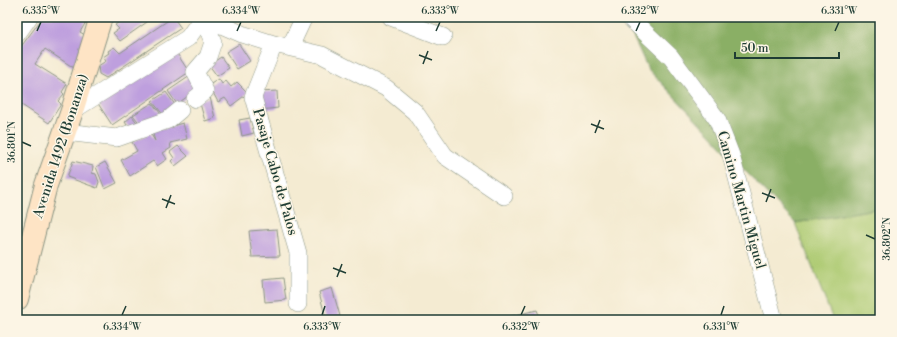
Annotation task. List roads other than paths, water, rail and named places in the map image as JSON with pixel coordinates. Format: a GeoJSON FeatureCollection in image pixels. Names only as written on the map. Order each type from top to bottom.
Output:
{"type":"FeatureCollection","features":[{"type":"Feature","properties":{"kind":"street"},"geometry":{"type":"LineString","coordinates":[[17,34],[29,17]]}},
{"type":"Feature","properties":{"kind":"street","name":"Avenida 1492 (Bonanza)"},"geometry":{"type":"LineString","coordinates":[[17,299],[46,185],[72,111],[101,17]]}},
{"type":"Feature","properties":{"kind":"street"},"geometry":{"type":"LineString","coordinates":[[72,111],[188,38],[203,17]]}},
{"type":"Feature","properties":{"kind":"street"},"geometry":{"type":"LineString","coordinates":[[203,17],[242,34],[322,55],[386,88],[415,112],[445,156],[504,196]]}},
{"type":"Feature","properties":{"kind":"street"},"geometry":{"type":"LineString","coordinates":[[195,99],[205,91],[195,72],[208,57],[213,42],[203,17]]}},
{"type":"Feature","properties":{"kind":"street","name":"Pasaje Cabo de Palos"},"geometry":{"type":"LineString","coordinates":[[298,304],[298,253],[253,97],[282,45],[304,17]]}},
{"type":"Feature","properties":{"kind":"street"},"geometry":{"type":"LineString","coordinates":[[391,17],[443,37]]}},
{"type":"Feature","properties":{"kind":"street","name":"Camino Martin Miguel"},"geometry":{"type":"LineString","coordinates":[[629,17],[671,57],[717,118],[731,155],[774,320]]}},
{"type":"Feature","properties":{"kind":"street"},"geometry":{"type":"LineString","coordinates":[[65,132],[117,138],[168,120],[180,110]]}}]}
